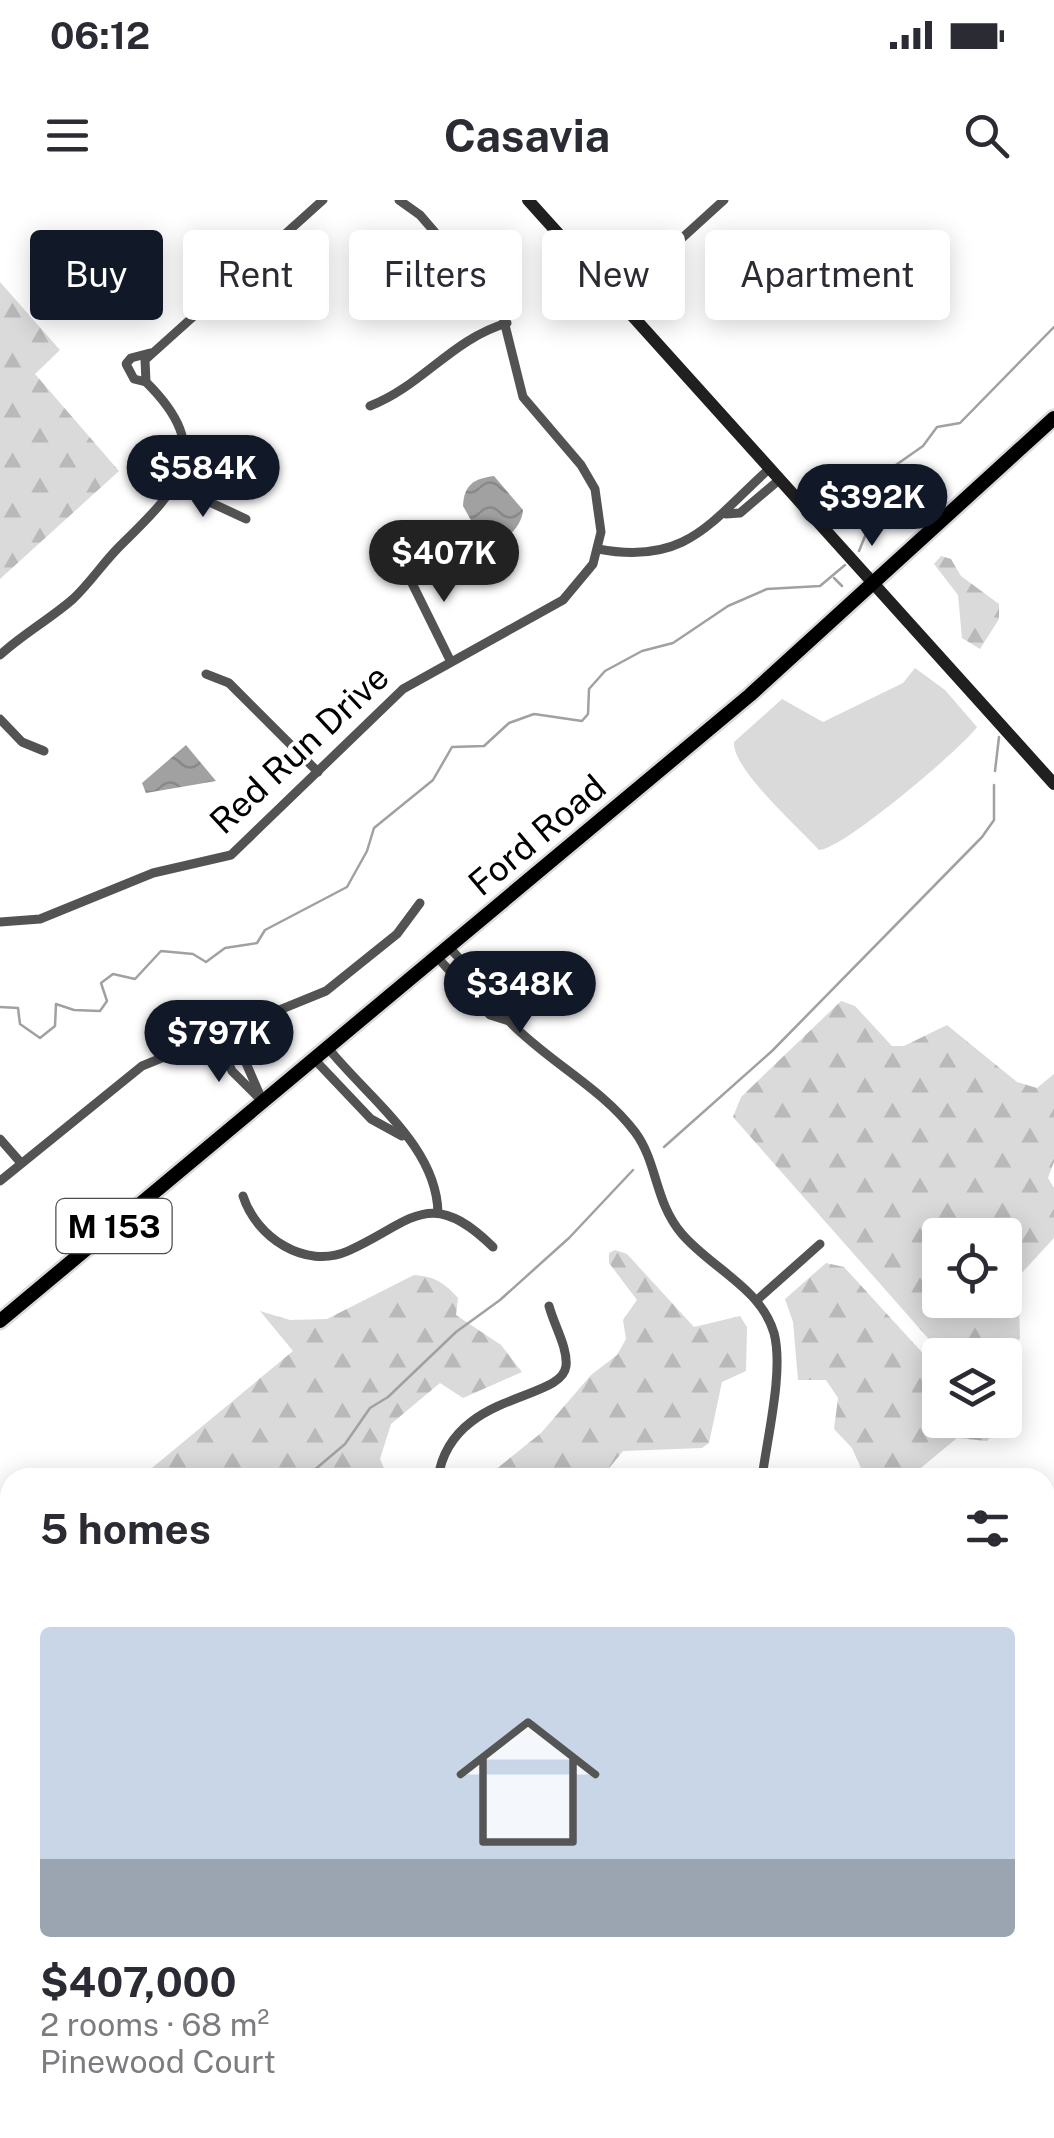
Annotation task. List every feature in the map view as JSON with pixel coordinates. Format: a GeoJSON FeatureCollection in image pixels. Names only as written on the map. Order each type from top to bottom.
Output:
{"type":"FeatureCollection","features":[{"type":"Feature","properties":{"kind":"main road"},"geometry":{"type":"LineString","coordinates":[[528,200],[555,230]]}},
{"type":"Feature","properties":{"kind":"main road"},"geometry":{"type":"LineString","coordinates":[[636,320],[1054,784]]}},
{"type":"Feature","properties":{"kind":"main road","name":"Ford Road"},"geometry":{"type":"LineString","coordinates":[[0,1322],[875,585],[1054,418]]}},
{"type":"Feature","properties":{"kind":"street"},"geometry":{"type":"LineString","coordinates":[[0,656],[77,596],[176,486],[182,462],[181,435],[170,409],[146,382],[143,370],[152,353],[323,200]]}},
{"type":"Feature","properties":{"kind":"street"},"geometry":{"type":"LineString","coordinates":[[400,200],[420,215],[492,294],[506,323],[523,397],[581,464],[596,489],[601,519],[598,550],[636,555],[657,551],[709,528],[726,514],[732,501],[774,474]]}},
{"type":"Feature","properties":{"kind":"street"},"geometry":{"type":"LineString","coordinates":[[685,235],[724,200]]}},
{"type":"Feature","properties":{"kind":"street"},"geometry":{"type":"LineString","coordinates":[[370,406],[412,386],[471,336],[506,323]]}},
{"type":"Feature","properties":{"kind":"street"},"geometry":{"type":"LineString","coordinates":[[146,382],[134,379],[126,364],[137,355],[152,353]]}},
{"type":"Feature","properties":{"kind":"street"},"geometry":{"type":"LineString","coordinates":[[176,486],[246,519]]}},
{"type":"Feature","properties":{"kind":"street","name":"Red Run Drive"},"geometry":{"type":"LineString","coordinates":[[0,922],[40,919],[153,873],[231,855],[403,689],[562,600],[585,577],[598,550]]}},
{"type":"Feature","properties":{"kind":"street"},"geometry":{"type":"LineString","coordinates":[[404,567],[450,660]]}},
{"type":"Feature","properties":{"kind":"street"},"geometry":{"type":"LineString","coordinates":[[206,674],[229,683],[318,772]]}},
{"type":"Feature","properties":{"kind":"street"},"geometry":{"type":"LineString","coordinates":[[0,719],[22,742],[44,752]]}},
{"type":"Feature","properties":{"kind":"street"},"geometry":{"type":"LineString","coordinates":[[0,1182],[133,1072],[326,991],[397,934],[420,902]]}},
{"type":"Feature","properties":{"kind":"street"},"geometry":{"type":"LineString","coordinates":[[443,952],[501,1005],[509,1021]]}},
{"type":"Feature","properties":{"kind":"street"},"geometry":{"type":"LineString","coordinates":[[443,952],[490,1014],[509,1021],[627,1122],[648,1154],[657,1194],[672,1222],[703,1257],[756,1300],[770,1321],[776,1348],[763,1468]]}},
{"type":"Feature","properties":{"kind":"street"},"geometry":{"type":"LineString","coordinates":[[232,1030],[263,1102]]}},
{"type":"Feature","properties":{"kind":"street"},"geometry":{"type":"LineString","coordinates":[[217,1036],[232,1071],[263,1102]]}},
{"type":"Feature","properties":{"kind":"street"},"geometry":{"type":"LineString","coordinates":[[328,1048],[408,1139],[433,1174],[438,1213]]}},
{"type":"Feature","properties":{"kind":"street"},"geometry":{"type":"LineString","coordinates":[[314,1060],[362,1110],[408,1139]]}},
{"type":"Feature","properties":{"kind":"street"},"geometry":{"type":"LineString","coordinates":[[362,1110],[373,1100]]}},
{"type":"Feature","properties":{"kind":"street"},"geometry":{"type":"LineString","coordinates":[[0,1139],[21,1163]]}},
{"type":"Feature","properties":{"kind":"street"},"geometry":{"type":"LineString","coordinates":[[243,1196],[248,1211],[272,1239],[304,1254],[346,1252],[405,1218],[438,1213],[474,1228],[493,1247]]}},
{"type":"Feature","properties":{"kind":"street"},"geometry":{"type":"LineString","coordinates":[[756,1300],[820,1244]]}},
{"type":"Feature","properties":{"kind":"street"},"geometry":{"type":"LineString","coordinates":[[441,1468],[448,1447],[472,1421],[506,1400],[557,1384],[565,1374],[565,1350],[550,1306]]}},
{"type":"Feature","properties":{"kind":"green space"},"geometry":{"type":"Polygon","coordinates":[[[0,282],[60,350],[35,374],[119,471],[0,579],[0,282]]]}},
{"type":"Feature","properties":{"kind":"green space"},"geometry":{"type":"Polygon","coordinates":[[[941,556],[951,559],[961,576],[999,604],[999,619],[980,649],[962,638],[958,595],[934,564],[941,556]]]}},
{"type":"Feature","properties":{"kind":"green space"},"geometry":{"type":"Polygon","coordinates":[[[915,668],[945,690],[977,727],[875,817],[832,846],[819,850],[755,782],[736,753],[734,742],[782,699],[823,722],[903,683],[915,668]]]}},
{"type":"Feature","properties":{"kind":"green space"},"geometry":{"type":"Polygon","coordinates":[[[841,1001],[855,1006],[892,1046],[904,1046],[947,1025],[1017,1082],[1037,1088],[1054,1074],[1054,1162],[1048,1178],[1054,1188],[1054,1238],[1022,1273],[1022,1218],[922,1218],[922,1318],[1019,1318],[1020,1338],[928,1338],[733,1117],[741,1097],[841,1001]]]}},
{"type":"Feature","properties":{"kind":"green space"},"geometry":{"type":"Polygon","coordinates":[[[615,1250],[627,1254],[694,1327],[740,1316],[747,1327],[746,1371],[722,1382],[709,1443],[702,1448],[623,1451],[609,1468],[497,1468],[541,1433],[591,1375],[617,1355],[626,1339],[623,1320],[637,1300],[609,1263],[609,1253],[615,1250]]]}},
{"type":"Feature","properties":{"kind":"green space"},"geometry":{"type":"Polygon","coordinates":[[[826,1263],[844,1267],[922,1352],[922,1438],[957,1438],[921,1468],[861,1468],[852,1448],[834,1429],[838,1398],[826,1380],[798,1380],[793,1322],[785,1299],[826,1263]]]}},
{"type":"Feature","properties":{"kind":"green space"},"geometry":{"type":"Polygon","coordinates":[[[414,1275],[433,1279],[458,1298],[456,1315],[501,1345],[522,1372],[463,1398],[440,1383],[391,1424],[380,1459],[384,1468],[152,1468],[293,1351],[260,1311],[290,1320],[327,1319],[414,1275]]]}},
{"type":"Feature","properties":{"kind":"water"},"geometry":{"type":"Polygon","coordinates":[[[494,476],[523,510],[512,532],[491,544],[481,538],[463,506],[471,484],[494,476]]]}},
{"type":"Feature","properties":{"kind":"water"},"geometry":{"type":"Polygon","coordinates":[[[186,745],[216,781],[146,793],[142,783],[186,745]]]}},
{"type":"Feature","properties":{"kind":"waterway"},"geometry":{"type":"LineString","coordinates":[[859,551],[893,467],[923,446],[937,427],[960,423],[1054,327]]}},
{"type":"Feature","properties":{"kind":"waterway"},"geometry":{"type":"LineString","coordinates":[[0,1007],[18,1008],[20,1024],[40,1038],[55,1026],[56,1004],[74,1010],[100,1011],[107,1001],[101,983],[113,974],[135,979],[161,951],[193,954],[206,962],[225,948],[257,943],[265,930],[347,887],[367,851],[374,828],[433,780],[452,747],[484,746],[509,723],[534,714],[582,721],[588,714],[589,689],[605,671],[642,651],[673,643],[728,606],[767,589],[820,586],[845,565]]}},
{"type":"Feature","properties":{"kind":"waterway"},"geometry":{"type":"LineString","coordinates":[[834,578],[842,586]]}},
{"type":"Feature","properties":{"kind":"waterway"},"geometry":{"type":"LineString","coordinates":[[995,771],[999,737]]}},
{"type":"Feature","properties":{"kind":"waterway"},"geometry":{"type":"LineString","coordinates":[[664,1147],[772,1051],[982,837],[994,820],[994,785]]}},
{"type":"Feature","properties":{"kind":"waterway"},"geometry":{"type":"LineString","coordinates":[[317,1468],[345,1444],[370,1408],[388,1397],[456,1332],[500,1300],[569,1238],[633,1170]]}}]}
